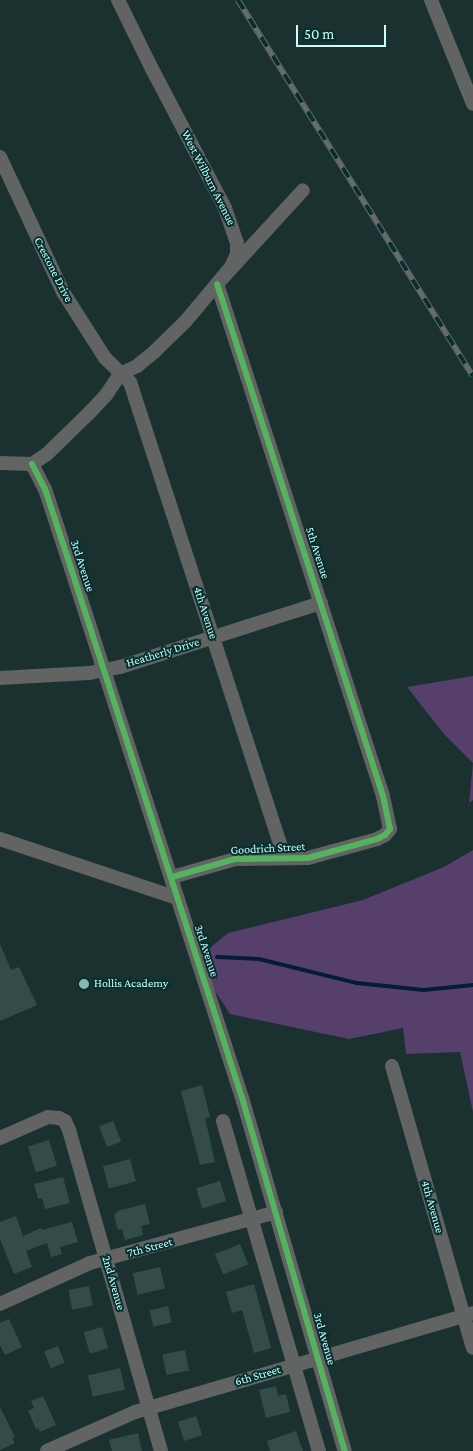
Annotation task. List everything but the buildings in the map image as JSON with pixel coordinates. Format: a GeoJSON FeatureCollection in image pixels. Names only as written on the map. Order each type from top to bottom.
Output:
{"type":"FeatureCollection","features":[{"type":"Feature","properties":{"kind":"street","name":"West Wilburn Avenue"},"geometry":{"type":"LineString","coordinates":[[32,464],[47,454],[91,411],[106,395],[120,374],[137,366],[185,322],[231,267],[237,254],[237,242],[232,224],[118,0]]}},
{"type":"Feature","properties":{"kind":"street"},"geometry":{"type":"LineString","coordinates":[[431,0],[473,104]]}},
{"type":"Feature","properties":{"kind":"street","name":"Crestone Drive"},"geometry":{"type":"LineString","coordinates":[[2,167],[63,292],[105,358],[120,374]]}},
{"type":"Feature","properties":{"kind":"street"},"geometry":{"type":"LineString","coordinates":[[217,284],[303,190]]}},
{"type":"Feature","properties":{"kind":"street","name":"5th Avenue"},"geometry":{"type":"LineString","coordinates":[[217,284],[383,796],[390,829]]}},
{"type":"Feature","properties":{"kind":"street","name":"4th Avenue"},"geometry":{"type":"LineString","coordinates":[[120,374],[130,382],[138,401],[284,857]]}},
{"type":"Feature","properties":{"kind":"street"},"geometry":{"type":"LineString","coordinates":[[0,463],[32,464]]}},
{"type":"Feature","properties":{"kind":"street","name":"3rd Avenue"},"geometry":{"type":"LineString","coordinates":[[32,464],[45,489],[172,877],[177,898],[243,1101],[345,1451]]}},
{"type":"Feature","properties":{"kind":"street","name":"Heatherly Drive"},"geometry":{"type":"LineString","coordinates":[[0,678],[73,674],[104,670],[213,638],[321,603]]}},
{"type":"Feature","properties":{"kind":"street","name":"Goodrich Street"},"geometry":{"type":"LineString","coordinates":[[172,877],[235,859],[308,858],[377,839],[386,835],[390,829]]}},
{"type":"Feature","properties":{"kind":"street"},"geometry":{"type":"LineString","coordinates":[[0,840],[177,898]]}},
{"type":"Feature","properties":{"kind":"street","name":"4th Avenue"},"geometry":{"type":"LineString","coordinates":[[392,1066],[468,1314],[473,1348]]}},
{"type":"Feature","properties":{"kind":"street","name":"2nd Avenue"},"geometry":{"type":"LineString","coordinates":[[0,1138],[48,1117],[59,1118],[64,1121],[69,1130],[161,1451]]}},
{"type":"Feature","properties":{"kind":"street"},"geometry":{"type":"LineString","coordinates":[[223,1121],[319,1451]]}},
{"type":"Feature","properties":{"kind":"street","name":"7th Street"},"geometry":{"type":"LineString","coordinates":[[0,1304],[90,1263],[276,1212]]}},
{"type":"Feature","properties":{"kind":"street","name":"6th Street"},"geometry":{"type":"LineString","coordinates":[[47,1451],[135,1412],[468,1314]]}},
{"type":"Feature","properties":{"kind":"shaded area"},"geometry":{"type":"Polygon","coordinates":[[[473,676],[473,763],[444,734],[407,687],[473,676]]]}},
{"type":"Feature","properties":{"kind":"shaded area"},"geometry":{"type":"Polygon","coordinates":[[[473,763],[473,800],[469,803],[473,763]]]}},
{"type":"Feature","properties":{"kind":"shaded area"},"geometry":{"type":"Polygon","coordinates":[[[473,850],[473,1112],[460,1052],[406,1054],[403,1028],[349,1039],[230,1014],[195,960],[228,933],[363,900],[444,867],[473,850]]]}},
{"type":"Feature","properties":{"kind":"waterway"},"geometry":{"type":"LineString","coordinates":[[217,957],[259,959],[357,983],[424,990],[473,985]]}},
{"type":"Feature","properties":{"kind":"railway"},"geometry":{"type":"LineString","coordinates":[[238,0],[473,376]]}},
{"type":"Feature","properties":{"kind":"cycle path"},"geometry":{"type":"LineString","coordinates":[[172,877],[235,859],[308,858],[377,839],[385,835],[390,829],[383,796],[217,284]]}},
{"type":"Feature","properties":{"kind":"cycle path"},"geometry":{"type":"LineString","coordinates":[[32,464],[45,489],[243,1101],[345,1451]]}},
{"type":"Feature","properties":{"kind":"place","name":"Hollis Academy"},"geometry":{"type":"Point","coordinates":[84,984]}}]}
